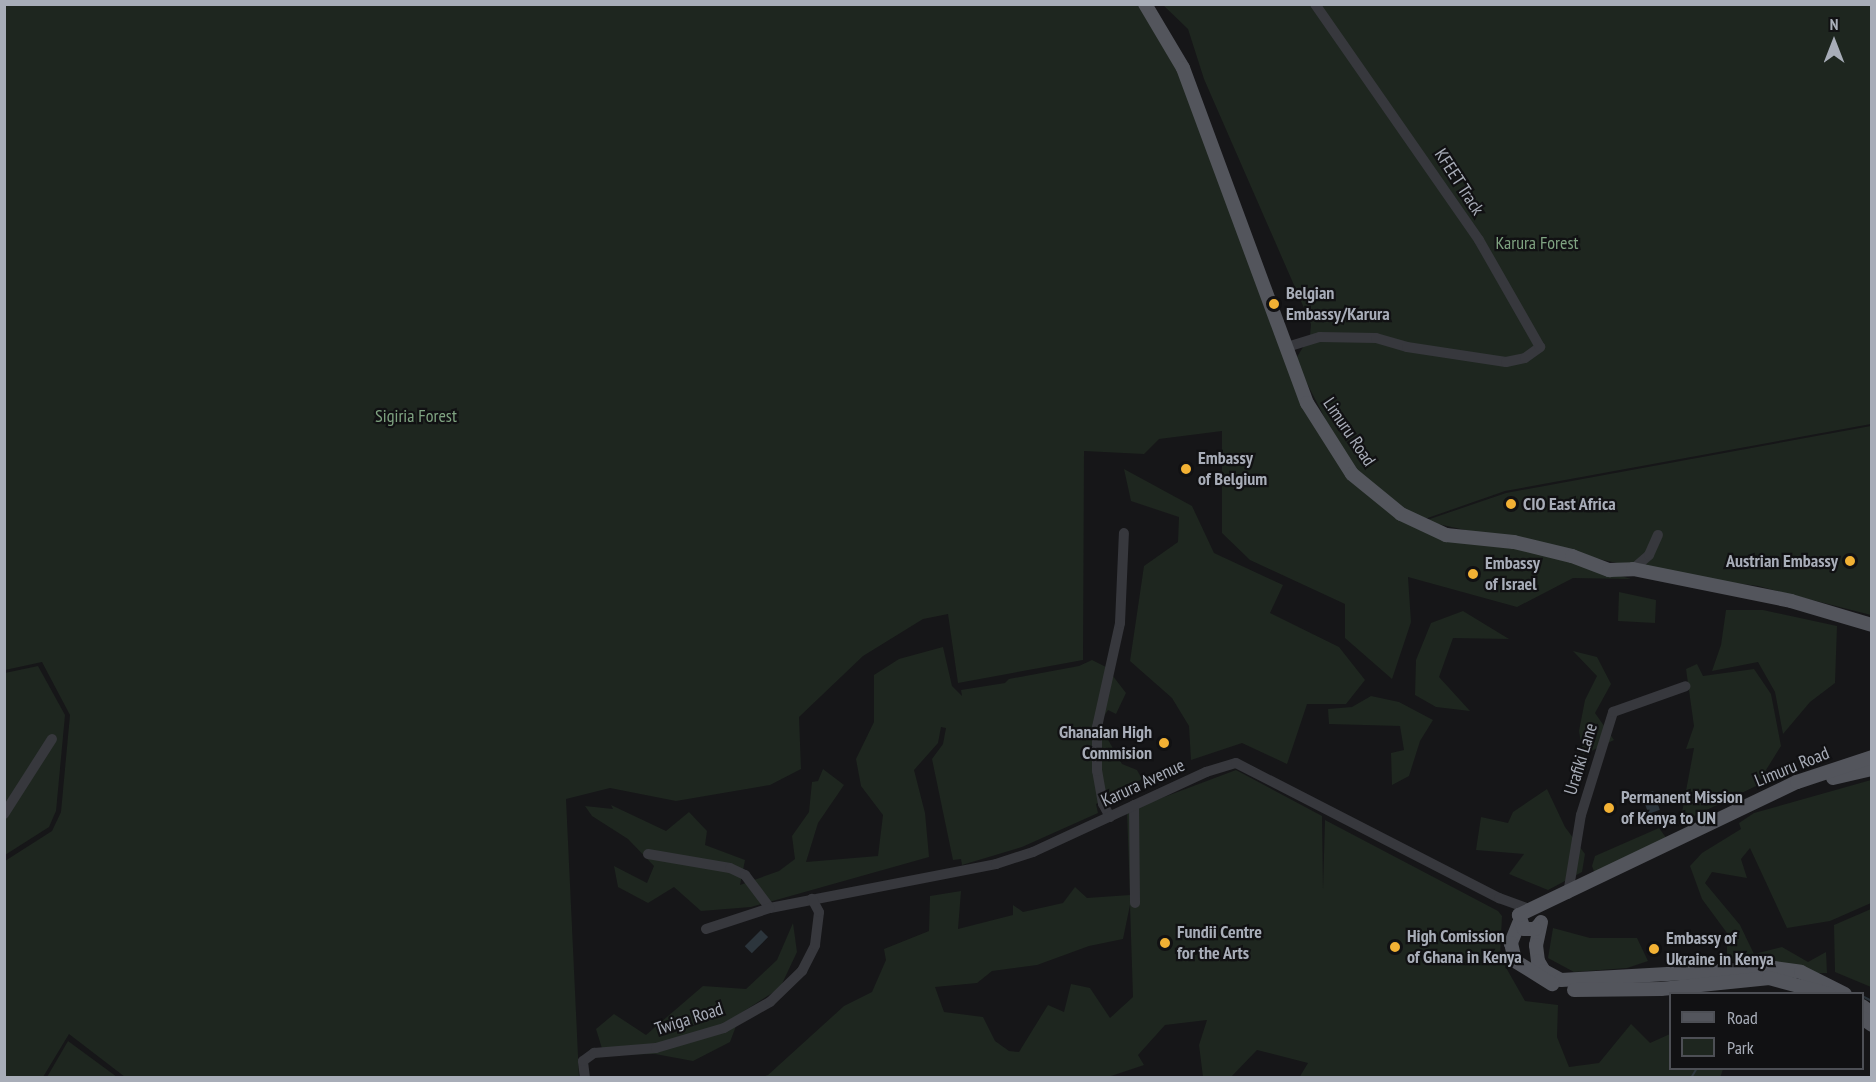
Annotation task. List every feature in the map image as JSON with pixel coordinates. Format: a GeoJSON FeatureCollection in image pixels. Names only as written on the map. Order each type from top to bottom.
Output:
{"type":"FeatureCollection","features":[{"type":"Feature","properties":{"kind":"main road","name":"Limuru Road"},"geometry":{"type":"LineString","coordinates":[[1145,4],[1183,68],[1307,403],[1352,474],[1401,514],[1446,535],[1514,542],[1572,556],[1609,570],[1633,568],[1791,601],[1872,625]]}},
{"type":"Feature","properties":{"kind":"main road","name":"Limuru Road"},"geometry":{"type":"LineString","coordinates":[[1530,917],[1568,894],[1731,812],[1805,779],[1872,757]]}},
{"type":"Feature","properties":{"kind":"main road","name":"Limuru Road"},"geometry":{"type":"LineString","coordinates":[[1530,917],[1562,904],[1720,821],[1816,783],[1872,769]]}},
{"type":"Feature","properties":{"kind":"main road"},"geometry":{"type":"LineString","coordinates":[[1530,917],[1511,943],[1515,961],[1530,973],[1563,987],[1644,989],[1769,978],[1825,992]]}},
{"type":"Feature","properties":{"kind":"main road"},"geometry":{"type":"LineString","coordinates":[[1530,917],[1538,961],[1544,970],[1561,980],[1781,968],[1813,977],[1843,992]]}},
{"type":"Feature","properties":{"kind":"street","name":"KFEET Track"},"geometry":{"type":"LineString","coordinates":[[1287,347],[1320,337],[1376,338],[1407,347],[1506,362],[1525,358],[1540,347],[1479,240],[1315,4]]}},
{"type":"Feature","properties":{"kind":"street"},"geometry":{"type":"LineString","coordinates":[[1110,817],[1103,804],[1097,771],[1097,727],[1120,623],[1124,533]]}},
{"type":"Feature","properties":{"kind":"street"},"geometry":{"type":"LineString","coordinates":[[1633,568],[1649,555],[1658,535]]}},
{"type":"Feature","properties":{"kind":"street","name":"Urafiki Lane"},"geometry":{"type":"LineString","coordinates":[[1568,894],[1581,815],[1613,712],[1686,686]]}},
{"type":"Feature","properties":{"kind":"street"},"geometry":{"type":"LineString","coordinates":[[4,814],[52,739]]}},
{"type":"Feature","properties":{"kind":"street","name":"Karura Avenue"},"geometry":{"type":"LineString","coordinates":[[706,929],[812,899],[996,864],[1033,852],[1206,772],[1242,763],[1499,898],[1530,917]]}},
{"type":"Feature","properties":{"kind":"street"},"geometry":{"type":"LineString","coordinates":[[1134,805],[1135,903]]}},
{"type":"Feature","properties":{"kind":"street"},"geometry":{"type":"LineString","coordinates":[[648,854],[730,868],[745,875],[774,908]]}},
{"type":"Feature","properties":{"kind":"street","name":"Twiga Road"},"geometry":{"type":"LineString","coordinates":[[585,1077],[583,1061],[594,1053],[656,1048],[724,1029],[770,1002],[802,970],[815,945],[819,912],[812,899]]}},
{"type":"Feature","properties":{"kind":"green space","name":"Sigiria Forest"},"geometry":{"type":"Polygon","coordinates":[[[5,5],[1145,5],[1185,68],[1293,360],[1317,416],[1352,471],[1295,360],[1310,336],[1311,324],[1204,79],[1188,29],[1163,5],[1871,5],[1871,424],[1505,491],[1419,521],[1363,481],[1404,517],[1468,541],[1529,548],[1631,579],[1573,578],[1517,607],[1408,577],[1411,622],[1392,679],[1345,638],[1345,604],[1250,560],[1222,533],[1222,431],[1159,439],[1144,454],[1084,451],[1083,660],[958,683],[948,614],[923,619],[863,656],[799,717],[801,769],[770,785],[676,801],[610,788],[566,799],[579,1077],[125,1077],[69,1034],[43,1077],[5,1078],[5,861],[52,831],[61,812],[70,715],[42,662],[5,670],[5,5]]]}},
{"type":"Feature","properties":{"kind":"green space"},"geometry":{"type":"Polygon","coordinates":[[[1871,426],[1871,615],[1758,586],[1672,575],[1424,521],[1506,493],[1871,426]]]}},
{"type":"Feature","properties":{"kind":"green space"},"geometry":{"type":"Polygon","coordinates":[[[1124,469],[1192,506],[1214,553],[1283,585],[1270,613],[1339,647],[1365,680],[1346,704],[1307,704],[1287,764],[1242,743],[1191,760],[1189,726],[1172,698],[1130,661],[1144,566],[1178,542],[1179,517],[1131,501],[1124,469]]]}},
{"type":"Feature","properties":{"kind":"green space"},"geometry":{"type":"Polygon","coordinates":[[[1619,592],[1656,600],[1655,623],[1618,621],[1619,592]]]}},
{"type":"Feature","properties":{"kind":"green space"},"geometry":{"type":"Polygon","coordinates":[[[1726,610],[1763,610],[1837,626],[1835,683],[1810,702],[1783,734],[1775,692],[1758,662],[1712,671],[1721,645],[1726,610]]]}},
{"type":"Feature","properties":{"kind":"green space"},"geometry":{"type":"Polygon","coordinates":[[[1463,611],[1509,639],[1453,638],[1439,677],[1470,711],[1436,707],[1415,695],[1416,660],[1431,623],[1463,611]]]}},
{"type":"Feature","properties":{"kind":"green space"},"geometry":{"type":"Polygon","coordinates":[[[943,647],[952,686],[962,696],[961,690],[1005,683],[1009,679],[1079,666],[1092,660],[1106,667],[1126,693],[1116,714],[1108,710],[1099,724],[1122,764],[1137,770],[1142,779],[1096,804],[1098,813],[1022,847],[962,865],[961,859],[953,860],[932,759],[943,744],[946,728],[941,727],[938,743],[914,770],[925,813],[929,857],[751,907],[701,911],[674,887],[648,903],[618,887],[614,866],[647,883],[654,866],[628,839],[592,816],[585,806],[613,809],[611,805],[666,831],[689,812],[707,831],[705,845],[745,860],[740,885],[779,871],[795,859],[792,836],[809,812],[812,782],[818,781],[823,769],[844,785],[818,823],[806,862],[878,856],[883,815],[861,786],[856,759],[874,722],[874,675],[899,659],[943,647]]]}},
{"type":"Feature","properties":{"kind":"green space"},"geometry":{"type":"Polygon","coordinates":[[[1573,651],[1597,657],[1611,684],[1595,713],[1614,740],[1583,755],[1579,731],[1585,700],[1597,676],[1573,651]]]}},
{"type":"Feature","properties":{"kind":"green space"},"geometry":{"type":"Polygon","coordinates":[[[1697,664],[1703,676],[1754,669],[1771,694],[1781,746],[1756,786],[1680,823],[1694,748],[1686,749],[1694,726],[1686,669],[1697,664]]]}},
{"type":"Feature","properties":{"kind":"green space"},"geometry":{"type":"Polygon","coordinates":[[[38,666],[65,715],[56,811],[49,827],[5,855],[5,673],[38,666]]]}},
{"type":"Feature","properties":{"kind":"green space"},"geometry":{"type":"Polygon","coordinates":[[[1371,696],[1399,702],[1433,720],[1420,741],[1409,776],[1392,785],[1391,753],[1404,750],[1400,726],[1329,724],[1328,709],[1352,707],[1371,696]]]}},
{"type":"Feature","properties":{"kind":"green space"},"geometry":{"type":"Polygon","coordinates":[[[1236,770],[1322,816],[1323,890],[1325,820],[1498,911],[1502,916],[1500,957],[1525,1001],[1558,1005],[1557,1037],[1569,1067],[1599,1063],[1631,1024],[1650,1043],[1669,1034],[1669,1070],[1723,1070],[1720,1078],[1299,1078],[1308,1063],[1257,1050],[1231,1077],[1203,1077],[1199,1045],[1207,1020],[1165,1025],[1138,1055],[1144,1065],[1108,1077],[759,1078],[768,1075],[844,1006],[872,992],[886,960],[884,949],[929,931],[930,896],[961,891],[958,929],[1013,915],[1013,905],[1023,912],[1063,903],[1075,887],[1087,898],[1130,895],[1127,811],[1236,770]],[[1130,905],[1123,939],[1089,946],[1037,965],[992,971],[977,983],[935,987],[944,1012],[983,1017],[995,1041],[1009,1051],[1019,1052],[1048,1005],[1064,1012],[1071,984],[1090,988],[1110,1018],[1133,997],[1130,905]]]}},
{"type":"Feature","properties":{"kind":"green space"},"geometry":{"type":"Polygon","coordinates":[[[1871,780],[1871,903],[1830,921],[1787,928],[1750,848],[1741,859],[1747,878],[1712,872],[1705,883],[1740,925],[1754,954],[1782,947],[1808,962],[1826,952],[1827,973],[1753,974],[1727,958],[1727,933],[1702,899],[1690,866],[1702,853],[1741,829],[1739,823],[1754,813],[1871,780]]]}},
{"type":"Feature","properties":{"kind":"green space"},"geometry":{"type":"Polygon","coordinates":[[[1547,789],[1565,827],[1585,854],[1582,872],[1548,890],[1509,874],[1524,854],[1476,850],[1481,817],[1508,823],[1513,812],[1547,789]]]}},
{"type":"Feature","properties":{"kind":"green space"},"geometry":{"type":"Polygon","coordinates":[[[1659,828],[1667,839],[1595,874],[1592,866],[1595,856],[1659,828]]]}},
{"type":"Feature","properties":{"kind":"green space"},"geometry":{"type":"Polygon","coordinates":[[[1871,909],[1871,987],[1835,972],[1834,925],[1871,909]]]}},
{"type":"Feature","properties":{"kind":"green space"},"geometry":{"type":"Polygon","coordinates":[[[793,923],[797,952],[780,988],[741,1013],[730,1042],[693,1061],[655,1054],[604,1055],[596,1029],[614,1014],[646,1035],[703,986],[746,989],[777,960],[793,923]]]}},
{"type":"Feature","properties":{"kind":"green space"},"geometry":{"type":"Polygon","coordinates":[[[1553,928],[1590,938],[1637,938],[1648,961],[1627,968],[1574,972],[1548,958],[1553,928]]]}},
{"type":"Feature","properties":{"kind":"green space"},"geometry":{"type":"Polygon","coordinates":[[[68,1041],[117,1077],[47,1077],[68,1041]]]}},
{"type":"Feature","properties":{"kind":"shaded area"},"geometry":{"type":"Polygon","coordinates":[[[1653,791],[1660,810],[1649,814],[1642,795],[1653,791]]]}},
{"type":"Feature","properties":{"kind":"shaded area"},"geometry":{"type":"Polygon","coordinates":[[[761,930],[768,937],[752,953],[745,946],[761,930]]]}},
{"type":"Feature","properties":{"kind":"waterway"},"geometry":{"type":"LineString","coordinates":[[1864,997],[1872,1001]]}},
{"type":"Feature","properties":{"kind":"waterway"},"geometry":{"type":"LineString","coordinates":[[1691,1078],[1696,1070]]}},
{"type":"Feature","properties":{"kind":"place","name":"Belgian Embassy/Karura"},"geometry":{"type":"Point","coordinates":[1274,304]}},
{"type":"Feature","properties":{"kind":"place","name":"Embassy of Belgium"},"geometry":{"type":"Point","coordinates":[1186,469]}},
{"type":"Feature","properties":{"kind":"place","name":"CIO East Africa"},"geometry":{"type":"Point","coordinates":[1511,504]}},
{"type":"Feature","properties":{"kind":"place","name":"Austrian Embassy"},"geometry":{"type":"Point","coordinates":[1850,561]}},
{"type":"Feature","properties":{"kind":"place","name":"Embassy of Israel"},"geometry":{"type":"Point","coordinates":[1473,574]}},
{"type":"Feature","properties":{"kind":"place","name":"Ghanaian High Commision"},"geometry":{"type":"Point","coordinates":[1164,743]}},
{"type":"Feature","properties":{"kind":"place","name":"Permanent Mission of Kenya to UN"},"geometry":{"type":"Point","coordinates":[1609,808]}},
{"type":"Feature","properties":{"kind":"place","name":"Fundii Centre for the Arts"},"geometry":{"type":"Point","coordinates":[1165,943]}},
{"type":"Feature","properties":{"kind":"place","name":"High Comission of Ghana in Kenya"},"geometry":{"type":"Point","coordinates":[1395,947]}},
{"type":"Feature","properties":{"kind":"place","name":"Embassy of Ukraine in Kenya"},"geometry":{"type":"Point","coordinates":[1654,949]}},
{"type":"Feature","properties":{"kind":"park label","name":"Karura Forest"},"geometry":{"type":"Point","coordinates":[1537,243]}}]}
